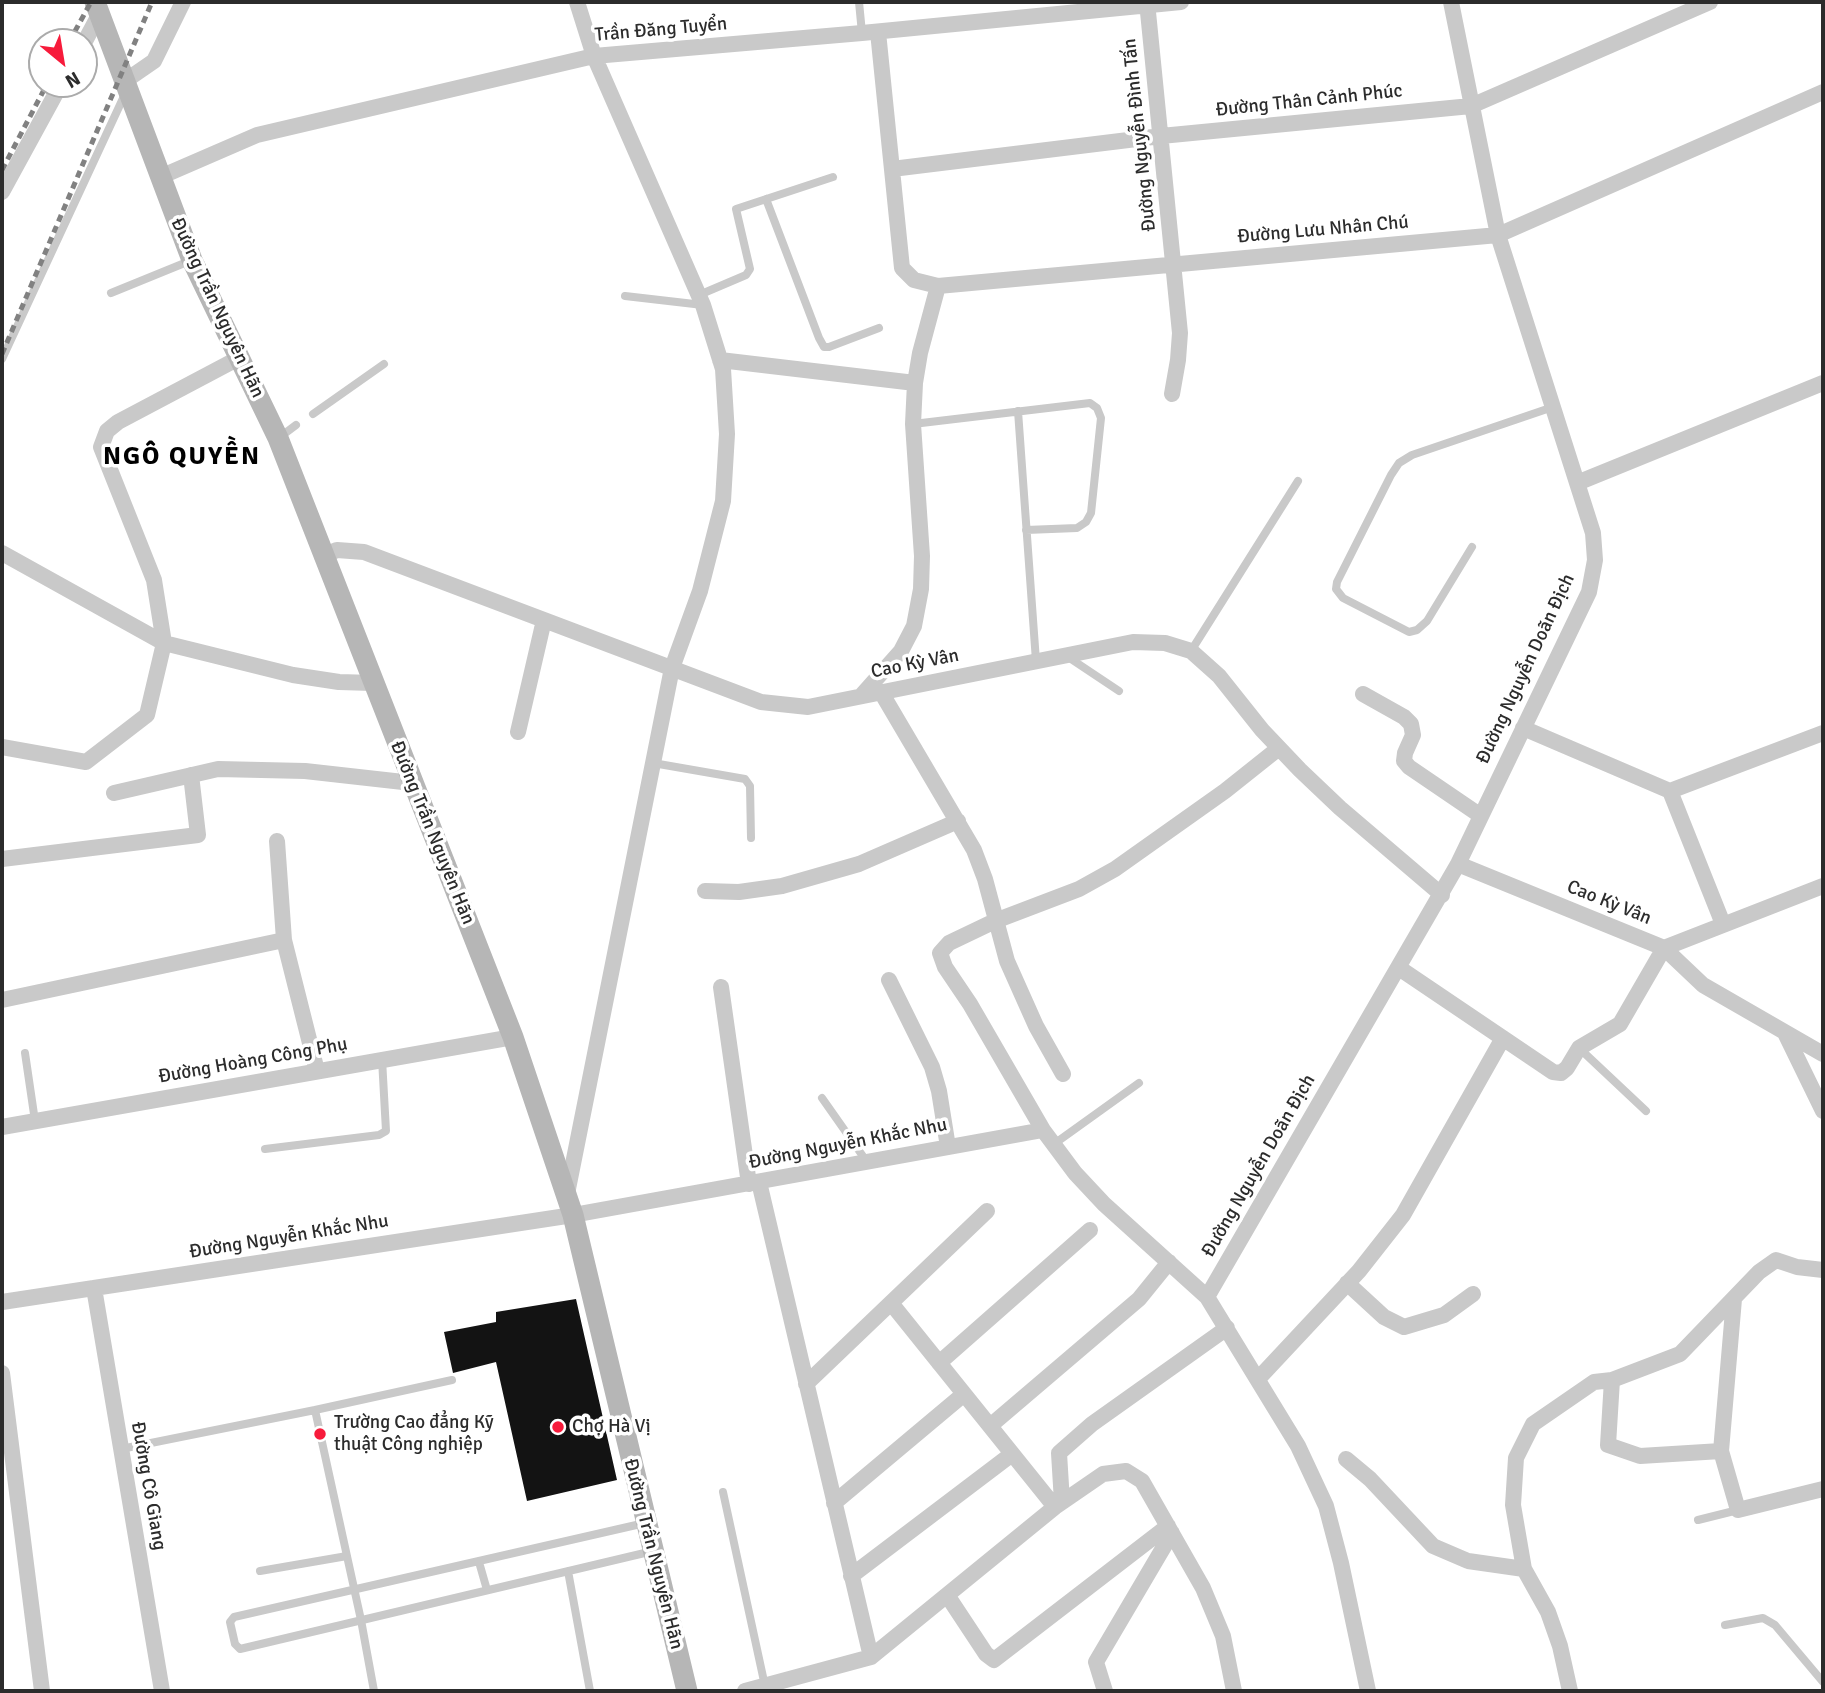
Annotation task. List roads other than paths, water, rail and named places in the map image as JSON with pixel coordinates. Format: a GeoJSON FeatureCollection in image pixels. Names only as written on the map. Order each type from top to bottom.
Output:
{"type":"FeatureCollection","features":[{"type":"Feature","properties":{"kind":"street"},"geometry":{"type":"LineString","coordinates":[[126,84],[154,61],[183,2]]}},
{"type":"Feature","properties":{"kind":"street"},"geometry":{"type":"LineString","coordinates":[[567,1194],[672,668],[700,592],[723,501],[727,434],[723,369],[701,300],[594,56],[577,2]]}},
{"type":"Feature","properties":{"kind":"street","name":"Trần Đăng Tuyển"},"geometry":{"type":"LineString","coordinates":[[160,177],[257,135],[594,56],[870,32],[1147,3],[1181,2]]}},
{"type":"Feature","properties":{"kind":"street","name":"Đường Nguyễn Doãn Địch"},"geometry":{"type":"LineString","coordinates":[[1207,1297],[1442,895],[1588,592],[1595,560],[1593,533],[1498,235],[1451,2]]}},
{"type":"Feature","properties":{"kind":"street","name":"Đường Thân Cảnh Phúc"},"geometry":{"type":"LineString","coordinates":[[892,169],[1161,136],[1471,106],[1710,2]]}},
{"type":"Feature","properties":{"kind":"street","name":"Đường Nguyễn Đình Tấn"},"geometry":{"type":"LineString","coordinates":[[1147,3],[1180,333],[1172,394]]}},
{"type":"Feature","properties":{"kind":"street"},"geometry":{"type":"LineString","coordinates":[[90,28],[97,8]]}},
{"type":"Feature","properties":{"kind":"street","name":"Đường Trần Nguyên Hãn"},"geometry":{"type":"LineString","coordinates":[[97,8],[192,260],[278,438],[322,556],[513,1037],[573,1215],[687,1691]]}},
{"type":"Feature","properties":{"kind":"street","name":"Đường Lưu Nhân Chú"},"geometry":{"type":"LineString","coordinates":[[870,32],[892,169],[902,268],[914,280],[938,286],[1498,235],[1823,92]]}},
{"type":"Feature","properties":{"kind":"street"},"geometry":{"type":"LineString","coordinates":[[2,192],[53,98]]}},
{"type":"Feature","properties":{"kind":"street"},"geometry":{"type":"LineString","coordinates":[[861,696],[901,652],[914,626],[919,601],[922,556],[913,424],[915,383],[938,286]]}},
{"type":"Feature","properties":{"kind":"street"},"geometry":{"type":"LineString","coordinates":[[2,747],[86,762],[147,715],[164,643],[155,580],[101,447],[107,431],[118,422],[239,358]]}},
{"type":"Feature","properties":{"kind":"street"},"geometry":{"type":"LineString","coordinates":[[720,360],[915,383]]}},
{"type":"Feature","properties":{"kind":"street"},"geometry":{"type":"LineString","coordinates":[[1577,483],[1823,383]]}},
{"type":"Feature","properties":{"kind":"street","name":"Cao Kỳ Vân"},"geometry":{"type":"LineString","coordinates":[[322,556],[337,550],[364,552],[761,702],[808,707],[1133,642],[1165,643],[1191,651],[1219,676],[1279,748],[1339,808],[1442,895]]}},
{"type":"Feature","properties":{"kind":"street"},"geometry":{"type":"LineString","coordinates":[[2,553],[164,643],[293,675],[340,682],[373,683]]}},
{"type":"Feature","properties":{"kind":"street"},"geometry":{"type":"LineString","coordinates":[[518,732],[544,620]]}},
{"type":"Feature","properties":{"kind":"street"},"geometry":{"type":"LineString","coordinates":[[881,692],[974,850],[985,879],[1007,961],[1021,996],[1063,1074]]}},
{"type":"Feature","properties":{"kind":"street"},"geometry":{"type":"LineString","coordinates":[[1363,694],[1404,717],[1411,724],[1413,735],[1404,761],[1409,767],[1481,816]]}},
{"type":"Feature","properties":{"kind":"street"},"geometry":{"type":"LineString","coordinates":[[1523,728],[1670,791],[1823,733]]}},
{"type":"Feature","properties":{"kind":"street"},"geometry":{"type":"LineString","coordinates":[[1279,748],[1225,791],[1115,869],[1079,888],[995,921],[949,943],[940,953],[945,967],[970,1004],[1042,1129],[1075,1173],[1104,1204],[1207,1297],[1298,1446],[1326,1506],[1368,1691]]}},
{"type":"Feature","properties":{"kind":"street"},"geometry":{"type":"LineString","coordinates":[[114,793],[218,769],[305,771],[412,783]]}},
{"type":"Feature","properties":{"kind":"street"},"geometry":{"type":"LineString","coordinates":[[2,859],[198,835],[191,775]]}},
{"type":"Feature","properties":{"kind":"street"},"geometry":{"type":"LineString","coordinates":[[1670,791],[1723,924]]}},
{"type":"Feature","properties":{"kind":"street"},"geometry":{"type":"LineString","coordinates":[[705,891],[739,892],[782,886],[859,864],[958,821]]}},
{"type":"Feature","properties":{"kind":"street"},"geometry":{"type":"LineString","coordinates":[[277,841],[284,940],[317,1071]]}},
{"type":"Feature","properties":{"kind":"street","name":"Cao Kỳ Vân"},"geometry":{"type":"LineString","coordinates":[[1458,864],[1664,948],[1823,886]]}},
{"type":"Feature","properties":{"kind":"street"},"geometry":{"type":"LineString","coordinates":[[2,1000],[284,940]]}},
{"type":"Feature","properties":{"kind":"street"},"geometry":{"type":"LineString","coordinates":[[1399,968],[1553,1072],[1561,1073],[1579,1048],[1620,1024],[1664,948],[1703,985],[1823,1054]]}},
{"type":"Feature","properties":{"kind":"street"},"geometry":{"type":"LineString","coordinates":[[889,980],[932,1067],[940,1091],[948,1147]]}},
{"type":"Feature","properties":{"kind":"street"},"geometry":{"type":"LineString","coordinates":[[721,987],[754,1183],[807,1384],[871,1657]]}},
{"type":"Feature","properties":{"kind":"street"},"geometry":{"type":"LineString","coordinates":[[1785,1033],[1823,1111]]}},
{"type":"Feature","properties":{"kind":"street","name":"Đường Hoàng Công Phụ"},"geometry":{"type":"LineString","coordinates":[[2,1127],[513,1037]]}},
{"type":"Feature","properties":{"kind":"street"},"geometry":{"type":"LineString","coordinates":[[1258,1379],[1347,1283],[1403,1215],[1503,1038]]}},
{"type":"Feature","properties":{"kind":"street","name":"Đường Nguyễn Khắc Nhu"},"geometry":{"type":"LineString","coordinates":[[2,1302],[573,1215],[1042,1129]]}},
{"type":"Feature","properties":{"kind":"street"},"geometry":{"type":"LineString","coordinates":[[807,1384],[987,1211]]}},
{"type":"Feature","properties":{"kind":"street"},"geometry":{"type":"LineString","coordinates":[[939,1363],[1090,1230]]}},
{"type":"Feature","properties":{"kind":"street"},"geometry":{"type":"LineString","coordinates":[[1570,1691],[1560,1646],[1548,1612],[1524,1569],[1513,1505],[1516,1458],[1533,1424],[1594,1382],[1612,1380],[1679,1354],[1759,1272],[1776,1260],[1797,1267],[1823,1270]]}},
{"type":"Feature","properties":{"kind":"street"},"geometry":{"type":"LineString","coordinates":[[990,1426],[1139,1299],[1169,1262]]}},
{"type":"Feature","properties":{"kind":"street"},"geometry":{"type":"LineString","coordinates":[[1347,1283],[1384,1317],[1404,1327],[1444,1315],[1473,1294]]}},
{"type":"Feature","properties":{"kind":"street","name":"Đường Cô Giang"},"geometry":{"type":"LineString","coordinates":[[94,1288],[162,1691]]}},
{"type":"Feature","properties":{"kind":"street"},"geometry":{"type":"LineString","coordinates":[[1734,1300],[1721,1451],[1738,1510],[1823,1489]]}},
{"type":"Feature","properties":{"kind":"street"},"geometry":{"type":"LineString","coordinates":[[891,1303],[1012,1454],[1058,1505]]}},
{"type":"Feature","properties":{"kind":"street"},"geometry":{"type":"LineString","coordinates":[[1058,1505],[1059,1453],[1092,1424],[1227,1328]]}},
{"type":"Feature","properties":{"kind":"street"},"geometry":{"type":"LineString","coordinates":[[2,1373],[42,1691]]}},
{"type":"Feature","properties":{"kind":"street"},"geometry":{"type":"LineString","coordinates":[[1612,1380],[1608,1446],[1640,1456],[1721,1451]]}},
{"type":"Feature","properties":{"kind":"street"},"geometry":{"type":"LineString","coordinates":[[834,1503],[964,1394]]}},
{"type":"Feature","properties":{"kind":"street"},"geometry":{"type":"LineString","coordinates":[[851,1576],[1012,1454]]}},
{"type":"Feature","properties":{"kind":"street"},"geometry":{"type":"LineString","coordinates":[[1346,1459],[1370,1479],[1433,1546],[1468,1561],[1524,1569]]}},
{"type":"Feature","properties":{"kind":"street"},"geometry":{"type":"LineString","coordinates":[[745,1691],[871,1657],[1058,1505],[1103,1474],[1126,1471],[1142,1481],[1203,1588],[1223,1636],[1234,1691]]}},
{"type":"Feature","properties":{"kind":"street"},"geometry":{"type":"LineString","coordinates":[[947,1595],[986,1654],[994,1660],[1170,1530]]}},
{"type":"Feature","properties":{"kind":"street"},"geometry":{"type":"LineString","coordinates":[[1105,1691],[1096,1662],[1170,1530]]}},
{"type":"Feature","properties":{"kind":"lane"},"geometry":{"type":"LineString","coordinates":[[859,2],[870,32]]}},
{"type":"Feature","properties":{"kind":"lane"},"geometry":{"type":"LineString","coordinates":[[2,359],[126,84]]}},
{"type":"Feature","properties":{"kind":"lane"},"geometry":{"type":"LineString","coordinates":[[625,296],[701,300],[746,275],[750,269],[736,209],[833,177]]}},
{"type":"Feature","properties":{"kind":"lane"},"geometry":{"type":"LineString","coordinates":[[766,199],[824,347],[879,328]]}},
{"type":"Feature","properties":{"kind":"lane"},"geometry":{"type":"LineString","coordinates":[[111,293],[192,260]]}},
{"type":"Feature","properties":{"kind":"lane"},"geometry":{"type":"LineString","coordinates":[[313,414],[384,364]]}},
{"type":"Feature","properties":{"kind":"lane"},"geometry":{"type":"LineString","coordinates":[[913,424],[1090,403],[1097,408],[1101,418],[1091,513],[1086,522],[1077,527],[1026,530]]}},
{"type":"Feature","properties":{"kind":"lane"},"geometry":{"type":"LineString","coordinates":[[1472,547],[1427,621],[1417,630],[1409,632],[1343,598],[1336,589],[1343,570],[1399,463],[1412,456],[1553,407]]}},
{"type":"Feature","properties":{"kind":"lane"},"geometry":{"type":"LineString","coordinates":[[1018,411],[1036,661]]}},
{"type":"Feature","properties":{"kind":"lane"},"geometry":{"type":"LineString","coordinates":[[278,438],[296,425]]}},
{"type":"Feature","properties":{"kind":"lane"},"geometry":{"type":"LineString","coordinates":[[1191,651],[1298,481]]}},
{"type":"Feature","properties":{"kind":"lane"},"geometry":{"type":"LineString","coordinates":[[1066,655],[1119,691]]}},
{"type":"Feature","properties":{"kind":"lane"},"geometry":{"type":"LineString","coordinates":[[653,763],[745,779],[750,786],[751,838]]}},
{"type":"Feature","properties":{"kind":"lane"},"geometry":{"type":"LineString","coordinates":[[1579,1048],[1646,1111]]}},
{"type":"Feature","properties":{"kind":"lane"},"geometry":{"type":"LineString","coordinates":[[25,1053],[35,1121]]}},
{"type":"Feature","properties":{"kind":"lane"},"geometry":{"type":"LineString","coordinates":[[265,1149],[379,1135],[387,1131],[382,1059]]}},
{"type":"Feature","properties":{"kind":"lane"},"geometry":{"type":"LineString","coordinates":[[1054,1144],[1139,1083]]}},
{"type":"Feature","properties":{"kind":"lane"},"geometry":{"type":"LineString","coordinates":[[822,1098],[867,1162]]}},
{"type":"Feature","properties":{"kind":"lane"},"geometry":{"type":"LineString","coordinates":[[121,1449],[452,1380]]}},
{"type":"Feature","properties":{"kind":"lane"},"geometry":{"type":"LineString","coordinates":[[315,1410],[374,1691]]}},
{"type":"Feature","properties":{"kind":"lane"},"geometry":{"type":"LineString","coordinates":[[723,1492],[765,1686]]}},
{"type":"Feature","properties":{"kind":"lane"},"geometry":{"type":"LineString","coordinates":[[1698,1520],[1738,1510]]}},
{"type":"Feature","properties":{"kind":"lane"},"geometry":{"type":"LineString","coordinates":[[645,1523],[234,1617],[230,1622],[235,1644],[240,1649],[653,1551]]}},
{"type":"Feature","properties":{"kind":"lane"},"geometry":{"type":"LineString","coordinates":[[260,1571],[347,1556]]}},
{"type":"Feature","properties":{"kind":"lane"},"geometry":{"type":"LineString","coordinates":[[479,1562],[486,1590]]}},
{"type":"Feature","properties":{"kind":"lane"},"geometry":{"type":"LineString","coordinates":[[568,1571],[590,1691]]}},
{"type":"Feature","properties":{"kind":"lane"},"geometry":{"type":"LineString","coordinates":[[1725,1625],[1763,1619],[1775,1625],[1823,1682]]}},
{"type":"Feature","properties":{"kind":"railway"},"geometry":{"type":"LineString","coordinates":[[77,28],[91,2]]}},
{"type":"Feature","properties":{"kind":"railway"},"geometry":{"type":"LineString","coordinates":[[2,354],[152,2]]}},
{"type":"Feature","properties":{"kind":"railway"},"geometry":{"type":"LineString","coordinates":[[2,170],[40,98]]}},
{"type":"Feature","properties":{"kind":"place","name":"Chợ Hà Vị"},"geometry":{"type":"Point","coordinates":[558,1427]}},
{"type":"Feature","properties":{"kind":"place","name":"Trường Cao đẳng Kỹ thuật Công nghiệp"},"geometry":{"type":"Point","coordinates":[320,1434]}},
{"type":"Feature","properties":{"kind":"district","name":"NGÔ QUYỀN"},"geometry":{"type":"Point","coordinates":[182,457]}}]}
